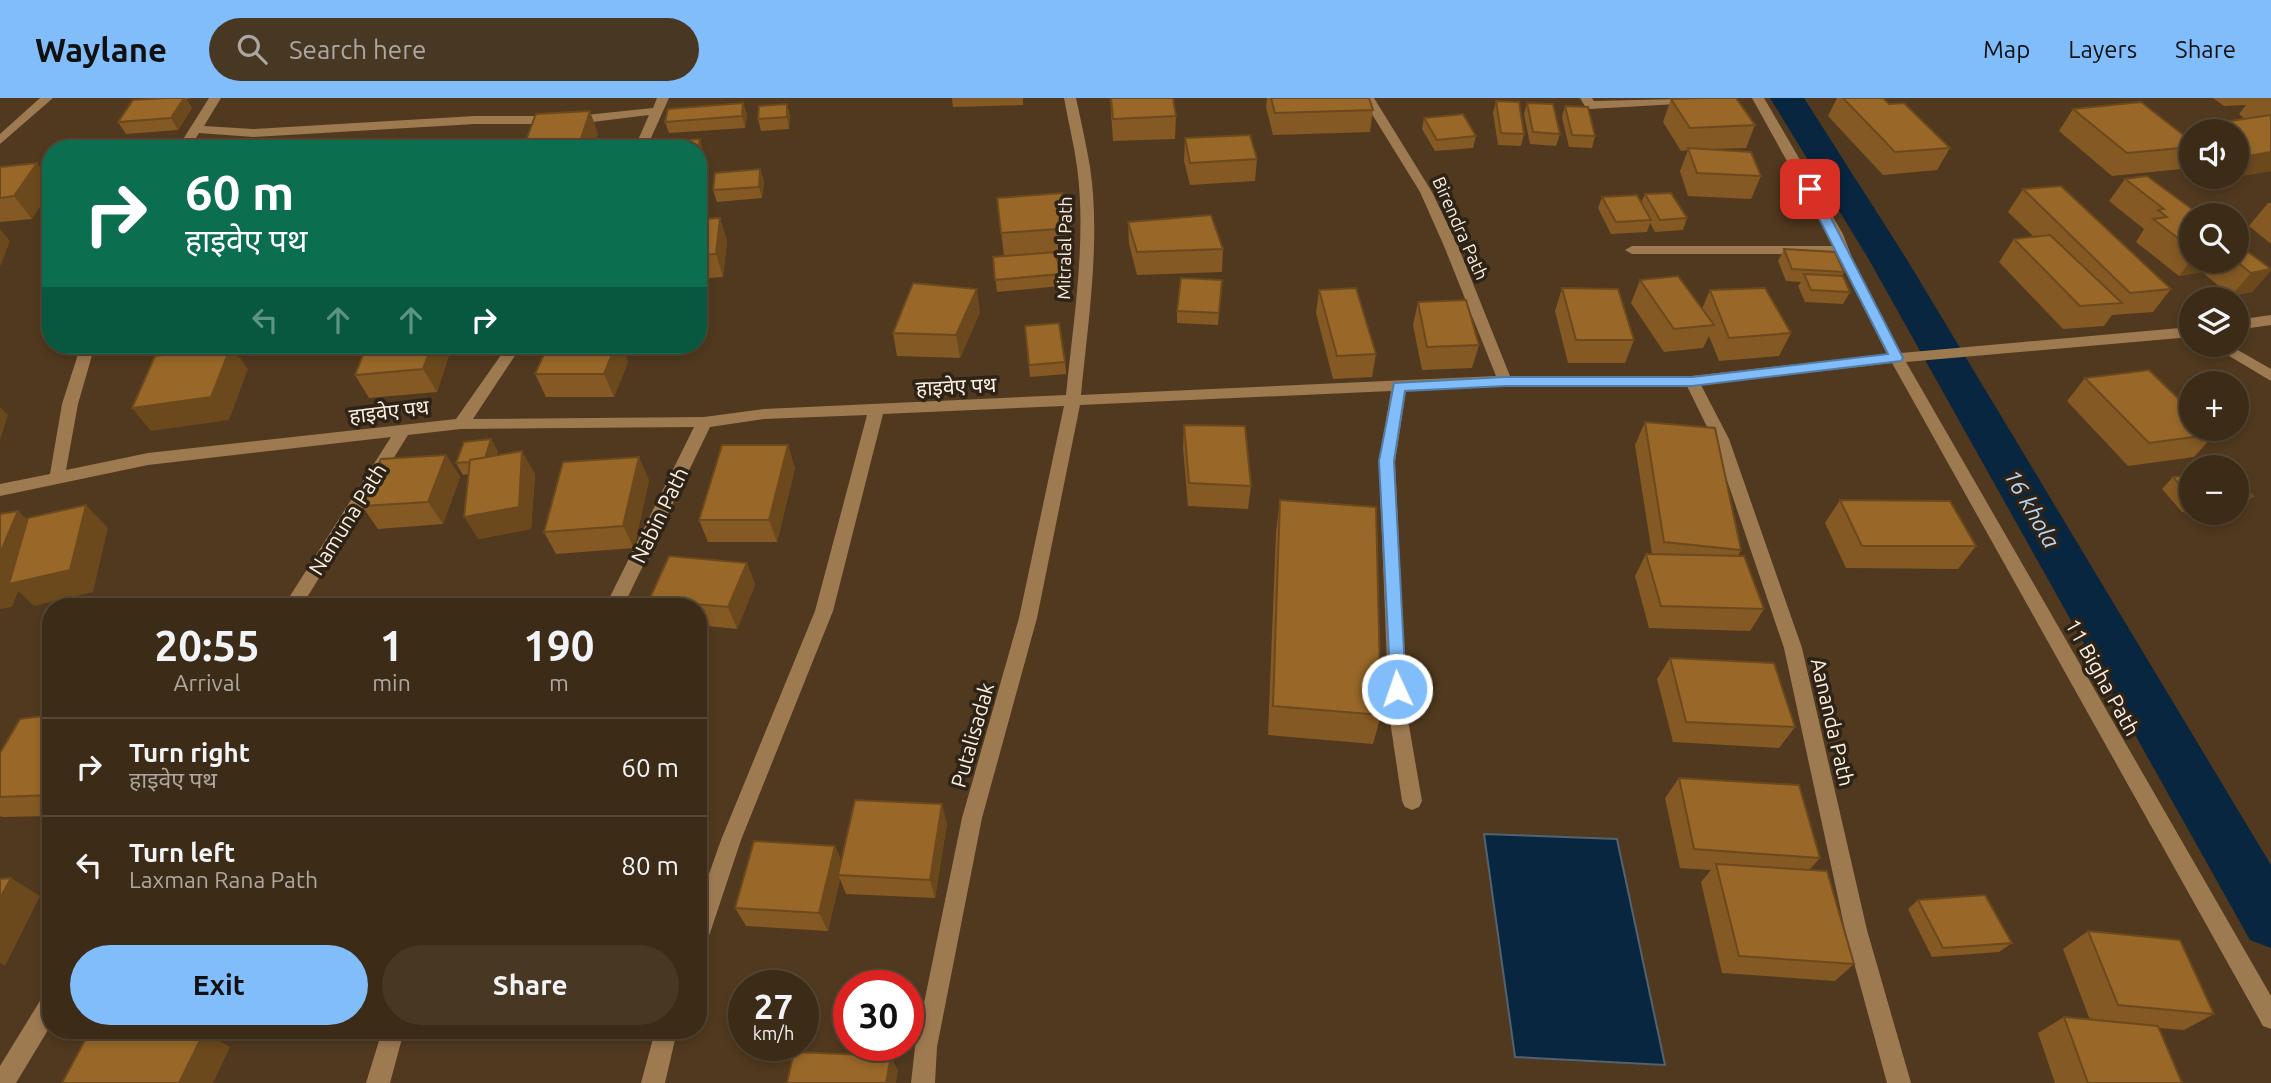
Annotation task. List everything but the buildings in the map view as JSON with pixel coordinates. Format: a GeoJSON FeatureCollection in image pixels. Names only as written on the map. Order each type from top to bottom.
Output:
{"type":"FeatureCollection","features":[{"type":"Feature","properties":{"kind":"street"},"geometry":{"type":"LineString","coordinates":[[0,140],[47,98]]}},
{"type":"Feature","properties":{"kind":"street"},"geometry":{"type":"LineString","coordinates":[[188,140],[215,98]]}},
{"type":"Feature","properties":{"kind":"street"},"geometry":{"type":"LineString","coordinates":[[644,140],[663,98]]}},
{"type":"Feature","properties":{"kind":"street","name":"Mitralal Path"},"geometry":{"type":"LineString","coordinates":[[1070,98],[1084,169],[1086,222],[1083,296],[1073,401]]}},
{"type":"Feature","properties":{"kind":"street","name":"Birendra Path"},"geometry":{"type":"LineString","coordinates":[[1368,98],[1426,192],[1505,381]]}},
{"type":"Feature","properties":{"kind":"street"},"geometry":{"type":"LineString","coordinates":[[1588,102],[1712,98]]}},
{"type":"Feature","properties":{"kind":"street","name":"11 Bigha Path"},"geometry":{"type":"LineString","coordinates":[[1758,98],[1842,250],[1896,358],[2271,1018]]}},
{"type":"Feature","properties":{"kind":"street"},"geometry":{"type":"LineString","coordinates":[[195,129],[291,132],[475,120],[576,120],[657,111]]}},
{"type":"Feature","properties":{"kind":"street"},"geometry":{"type":"LineString","coordinates":[[1632,250],[1842,250]]}},
{"type":"Feature","properties":{"kind":"street"},"geometry":{"type":"LineString","coordinates":[[2249,323],[2271,320]]}},
{"type":"Feature","properties":{"kind":"street","name":"हाइवेए पथ"},"geometry":{"type":"LineString","coordinates":[[0,489],[148,459],[461,424],[704,422],[764,414],[1505,381],[1692,382],[1896,358],[2179,332]]}},
{"type":"Feature","properties":{"kind":"street"},"geometry":{"type":"LineString","coordinates":[[57,478],[70,404],[85,354]]}},
{"type":"Feature","properties":{"kind":"street"},"geometry":{"type":"LineString","coordinates":[[461,424],[509,354]]}},
{"type":"Feature","properties":{"kind":"street"},"geometry":{"type":"LineString","coordinates":[[2239,357],[2271,376]]}},
{"type":"Feature","properties":{"kind":"street","name":"Aananda Path"},"geometry":{"type":"LineString","coordinates":[[1692,382],[1721,439],[1793,648],[1856,930],[1899,1083]]}},
{"type":"Feature","properties":{"kind":"street"},"geometry":{"type":"LineString","coordinates":[[1399,386],[1387,461],[1398,714],[1412,802]]}},
{"type":"Feature","properties":{"kind":"street","name":"Putalisadak"},"geometry":{"type":"LineString","coordinates":[[923,1083],[926,1047],[972,818],[1028,618],[1073,401]]}},
{"type":"Feature","properties":{"kind":"street"},"geometry":{"type":"LineString","coordinates":[[707,910],[731,840],[824,611],[876,411]]}},
{"type":"Feature","properties":{"kind":"street","name":"Nabin Path"},"geometry":{"type":"LineString","coordinates":[[618,598],[704,422]]}},
{"type":"Feature","properties":{"kind":"street","name":"Namuna Path"},"geometry":{"type":"LineString","coordinates":[[298,598],[402,431]]}},
{"type":"Feature","properties":{"kind":"street"},"geometry":{"type":"LineString","coordinates":[[3,1083],[42,1019]]}},
{"type":"Feature","properties":{"kind":"street"},"geometry":{"type":"LineString","coordinates":[[378,1083],[391,1039]]}},
{"type":"Feature","properties":{"kind":"street"},"geometry":{"type":"LineString","coordinates":[[653,1083],[664,1039]]}},
{"type":"Feature","properties":{"kind":"water"},"geometry":{"type":"Polygon","coordinates":[[[1484,834],[1617,839],[1665,1065],[1515,1057],[1484,834]]]}},
{"type":"Feature","properties":{"kind":"waterway","name":"16 khola"},"geometry":{"type":"LineString","coordinates":[[1787,98],[1887,258],[2271,920]]}},
{"type":"Feature","properties":{"kind":"route"},"geometry":{"type":"LineString","coordinates":[[1397,689],[1387,461],[1399,386],[1505,381],[1692,382],[1896,358],[1849,268],[1836,234],[1810,189]]}}]}
